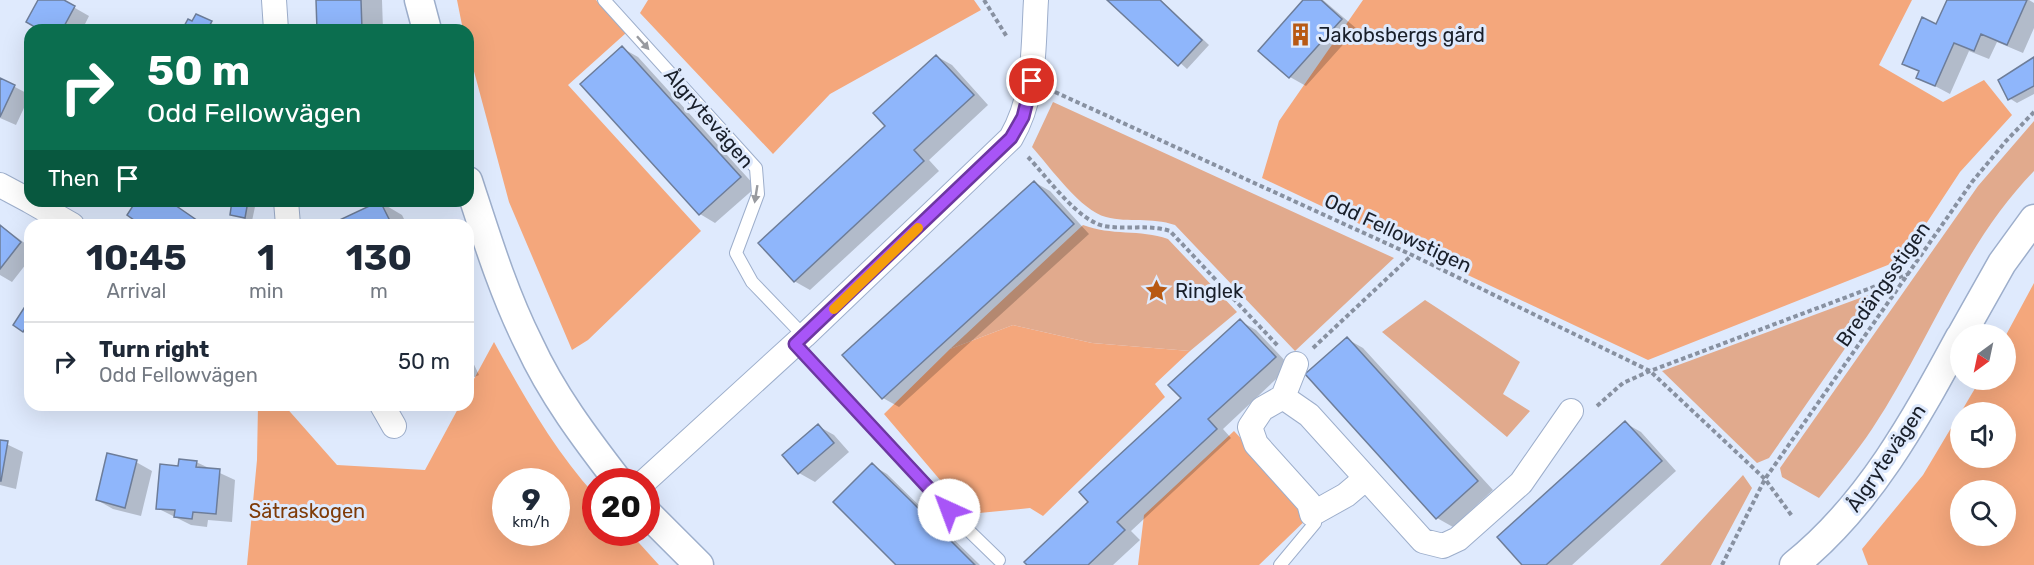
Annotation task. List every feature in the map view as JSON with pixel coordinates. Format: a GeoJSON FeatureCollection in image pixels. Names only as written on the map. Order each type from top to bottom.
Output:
{"type":"FeatureCollection","features":[{"type":"Feature","properties":{"kind":"street"},"geometry":{"type":"LineString","coordinates":[[274,0],[276,24]]}},
{"type":"Feature","properties":{"kind":"street"},"geometry":{"type":"LineString","coordinates":[[419,0],[425,24]]}},
{"type":"Feature","properties":{"kind":"street"},"geometry":{"type":"LineString","coordinates":[[659,468],[800,340],[1011,138],[1023,117],[1032,81],[1035,0]]}},
{"type":"Feature","properties":{"kind":"street"},"geometry":{"type":"LineString","coordinates":[[0,185],[24,198]]}},
{"type":"Feature","properties":{"kind":"street"},"geometry":{"type":"LineString","coordinates":[[474,199],[493,258],[529,345],[578,428],[608,468]]}},
{"type":"Feature","properties":{"kind":"street"},"geometry":{"type":"LineString","coordinates":[[40,207],[62,219]]}},
{"type":"Feature","properties":{"kind":"street","name":"Ålgrytevägen"},"geometry":{"type":"LineString","coordinates":[[1968,324],[2002,263],[2034,219]]}},
{"type":"Feature","properties":{"kind":"street","name":"Ålgrytevägen"},"geometry":{"type":"LineString","coordinates":[[1794,565],[1844,519],[1878,474],[1915,419],[1950,356]]}},
{"type":"Feature","properties":{"kind":"street"},"geometry":{"type":"LineString","coordinates":[[1296,364],[1282,398],[1262,409],[1250,427],[1256,444],[1309,503],[1312,514],[1346,495],[1365,479]]}},
{"type":"Feature","properties":{"kind":"street"},"geometry":{"type":"LineString","coordinates":[[1282,398],[1309,415],[1423,541],[1443,546],[1458,539],[1521,483],[1571,411]]}},
{"type":"Feature","properties":{"kind":"street"},"geometry":{"type":"LineString","coordinates":[[660,526],[699,565]]}},
{"type":"Feature","properties":{"kind":"lane","name":"Ålgrytevägen"},"geometry":{"type":"LineString","coordinates":[[604,0],[756,168],[758,194],[736,254],[752,282],[800,340],[965,527],[999,560]]}},
{"type":"Feature","properties":{"kind":"lane"},"geometry":{"type":"LineString","coordinates":[[1280,565],[1315,523],[1312,514]]}},
{"type":"Feature","properties":{"kind":"path"},"geometry":{"type":"LineString","coordinates":[[984,0],[1032,81]]}},
{"type":"Feature","properties":{"kind":"path","name":"Odd Fellowstigen"},"geometry":{"type":"LineString","coordinates":[[1032,81],[1412,255],[1650,371],[1765,479],[1792,516]]}},
{"type":"Feature","properties":{"kind":"path","name":"Bredängsstigen"},"geometry":{"type":"LineString","coordinates":[[1722,565],[1765,479],[1972,182],[2034,112]]}},
{"type":"Feature","properties":{"kind":"path"},"geometry":{"type":"LineString","coordinates":[[1011,138],[1085,218],[1104,226],[1155,227],[1170,231],[1296,364],[1412,255]]}},
{"type":"Feature","properties":{"kind":"path"},"geometry":{"type":"LineString","coordinates":[[1571,411],[1582,419],[1623,383],[1650,371],[1909,274]]}},
{"type":"Feature","properties":{"kind":"shaded area"},"geometry":{"type":"Polygon","coordinates":[[[1053,102],[1394,258],[1295,351],[1175,225],[1157,221],[1106,217],[1086,206],[1066,187],[1032,147],[1053,102]]]}},
{"type":"Feature","properties":{"kind":"shaded area"},"geometry":{"type":"Polygon","coordinates":[[[2034,121],[2034,171],[1986,231],[1947,296],[1892,397],[1866,438],[1819,498],[1782,477],[1780,468],[1978,186],[2034,121]]]}},
{"type":"Feature","properties":{"kind":"shaded area"},"geometry":{"type":"Polygon","coordinates":[[[1083,225],[1168,239],[1237,312],[1190,351],[1092,343],[1013,325],[950,349],[1083,225]]]}},
{"type":"Feature","properties":{"kind":"shaded area"},"geometry":{"type":"Polygon","coordinates":[[[1887,288],[1769,458],[1757,463],[1662,371],[1887,288]]]}},
{"type":"Feature","properties":{"kind":"shaded area"},"geometry":{"type":"Polygon","coordinates":[[[1425,300],[1520,362],[1503,394],[1530,411],[1507,437],[1382,332],[1425,300]]]}},
{"type":"Feature","properties":{"kind":"shaded area"},"geometry":{"type":"Polygon","coordinates":[[[1743,475],[1752,488],[1711,565],[1660,565],[1743,475]]]}},
{"type":"Feature","properties":{"kind":"green space"},"geometry":{"type":"Polygon","coordinates":[[[457,0],[596,0],[626,33],[568,85],[701,231],[588,340],[572,350],[509,202],[474,71],[474,24],[462,24],[457,0]]]}},
{"type":"Feature","properties":{"kind":"green space"},"geometry":{"type":"Polygon","coordinates":[[[648,0],[974,0],[981,10],[830,94],[773,154],[640,13],[648,0]]]}},
{"type":"Feature","properties":{"kind":"green space"},"geometry":{"type":"Polygon","coordinates":[[[1363,0],[1912,0],[1879,65],[1943,102],[1984,80],[2012,115],[1960,172],[1903,259],[1648,360],[1262,178],[1279,121],[1363,0]]]}},
{"type":"Feature","properties":{"kind":"green space"},"geometry":{"type":"Polygon","coordinates":[[[2034,283],[2034,565],[1868,565],[1862,549],[1923,475],[1950,430],[1950,468],[2016,468],[2016,402],[1967,402],[1974,390],[2016,390],[2016,324],[2012,324],[2034,283]]]}},
{"type":"Feature","properties":{"kind":"green space"},"geometry":{"type":"Polygon","coordinates":[[[1013,325],[1092,343],[1190,351],[1155,384],[1165,397],[1043,516],[1030,508],[969,514],[884,414],[950,349],[1013,325]]]}},
{"type":"Feature","properties":{"kind":"green space","name":"Sätraskogen"},"geometry":{"type":"Polygon","coordinates":[[[494,342],[528,402],[582,480],[582,546],[642,546],[659,565],[247,565],[257,460],[258,411],[289,411],[337,465],[425,470],[457,411],[474,411],[474,379],[494,342]]]}},
{"type":"Feature","properties":{"kind":"green space"},"geometry":{"type":"Polygon","coordinates":[[[1234,431],[1312,514],[1259,565],[1138,565],[1144,515],[1234,431]]]}},
{"type":"Feature","properties":{"kind":"building"},"geometry":{"type":"Polygon","coordinates":[[[38,0],[64,0],[75,6],[65,24],[30,24],[26,22],[38,0]]]}},
{"type":"Feature","properties":{"kind":"building"},"geometry":{"type":"Polygon","coordinates":[[[316,0],[361,0],[362,24],[317,24],[316,0]]]}},
{"type":"Feature","properties":{"kind":"building"},"geometry":{"type":"Polygon","coordinates":[[[1107,0],[1160,0],[1202,40],[1178,66],[1107,0]]]}},
{"type":"Feature","properties":{"kind":"building","name":"Jakobsbergs gård"},"geometry":{"type":"Polygon","coordinates":[[[1303,0],[1321,0],[1342,19],[1289,78],[1258,51],[1303,0]]]}},
{"type":"Feature","properties":{"kind":"building"},"geometry":{"type":"Polygon","coordinates":[[[1947,0],[2027,0],[2007,45],[1981,34],[1974,51],[1954,43],[1935,86],[1916,78],[1919,71],[1902,64],[1922,17],[1936,24],[1947,0]]]}},
{"type":"Feature","properties":{"kind":"building"},"geometry":{"type":"Polygon","coordinates":[[[196,14],[212,21],[210,24],[185,24],[188,19],[192,21],[196,14]]]}},
{"type":"Feature","properties":{"kind":"building"},"geometry":{"type":"Polygon","coordinates":[[[622,46],[741,177],[699,215],[580,84],[622,46]]]}},
{"type":"Feature","properties":{"kind":"building"},"geometry":{"type":"Polygon","coordinates":[[[936,55],[974,95],[914,150],[924,161],[794,282],[758,243],[885,126],[873,113],[936,55]]]}},
{"type":"Feature","properties":{"kind":"building"},"geometry":{"type":"Polygon","coordinates":[[[2034,57],[2034,86],[2008,100],[1998,80],[2034,57]]]}},
{"type":"Feature","properties":{"kind":"building"},"geometry":{"type":"Polygon","coordinates":[[[0,78],[15,85],[0,117],[0,78]]]}},
{"type":"Feature","properties":{"kind":"building"},"geometry":{"type":"Polygon","coordinates":[[[1034,181],[1074,224],[882,399],[842,355],[1034,181]]]}},
{"type":"Feature","properties":{"kind":"building"},"geometry":{"type":"Polygon","coordinates":[[[132,207],[178,207],[195,219],[133,219],[127,215],[132,207]]]}},
{"type":"Feature","properties":{"kind":"building"},"geometry":{"type":"Polygon","coordinates":[[[231,207],[247,207],[245,218],[230,215],[231,207]]]}},
{"type":"Feature","properties":{"kind":"building"},"geometry":{"type":"Polygon","coordinates":[[[367,207],[383,207],[389,219],[342,219],[367,207]]]}},
{"type":"Feature","properties":{"kind":"building"},"geometry":{"type":"Polygon","coordinates":[[[0,225],[21,242],[0,269],[0,225]]]}},
{"type":"Feature","properties":{"kind":"building"},"geometry":{"type":"Polygon","coordinates":[[[24,308],[23,332],[13,325],[24,308]]]}},
{"type":"Feature","properties":{"kind":"building"},"geometry":{"type":"Polygon","coordinates":[[[1240,319],[1276,357],[1208,419],[1217,429],[1117,522],[1125,530],[1088,565],[1027,565],[1024,562],[1088,502],[1079,492],[1181,398],[1168,385],[1240,319]]]}},
{"type":"Feature","properties":{"kind":"building"},"geometry":{"type":"Polygon","coordinates":[[[1347,337],[1478,481],[1436,519],[1305,374],[1347,337]]]}},
{"type":"Feature","properties":{"kind":"building"},"geometry":{"type":"Polygon","coordinates":[[[1625,421],[1662,461],[1546,565],[1522,565],[1497,537],[1625,421]]]}},
{"type":"Feature","properties":{"kind":"building"},"geometry":{"type":"Polygon","coordinates":[[[818,424],[834,443],[798,474],[782,455],[818,424]]]}},
{"type":"Feature","properties":{"kind":"building"},"geometry":{"type":"Polygon","coordinates":[[[0,440],[8,441],[1,481],[0,481],[0,440]]]}},
{"type":"Feature","properties":{"kind":"building"},"geometry":{"type":"Polygon","coordinates":[[[107,453],[137,460],[125,508],[96,500],[107,453]]]}},
{"type":"Feature","properties":{"kind":"building"},"geometry":{"type":"Polygon","coordinates":[[[179,459],[197,461],[196,467],[220,469],[216,514],[193,512],[192,519],[174,517],[175,510],[156,509],[160,464],[178,466],[179,459]]]}},
{"type":"Feature","properties":{"kind":"building"},"geometry":{"type":"Polygon","coordinates":[[[872,463],[975,565],[896,565],[833,502],[872,463]]]}},
{"type":"Feature","properties":{"kind":"slow traffic"},"geometry":{"type":"LineString","coordinates":[[834,309],[918,228]]}},
{"type":"Feature","properties":{"kind":"place","name":"Jakobsbergs gård"},"geometry":{"type":"Point","coordinates":[1300,35]}},
{"type":"Feature","properties":{"kind":"place","name":"Ringlek"},"geometry":{"type":"Point","coordinates":[1157,291]}},
{"type":"Feature","properties":{"kind":"route"},"geometry":{"type":"LineString","coordinates":[[949,510],[795,344],[1011,138],[1023,117],[1032,81]]}}]}
